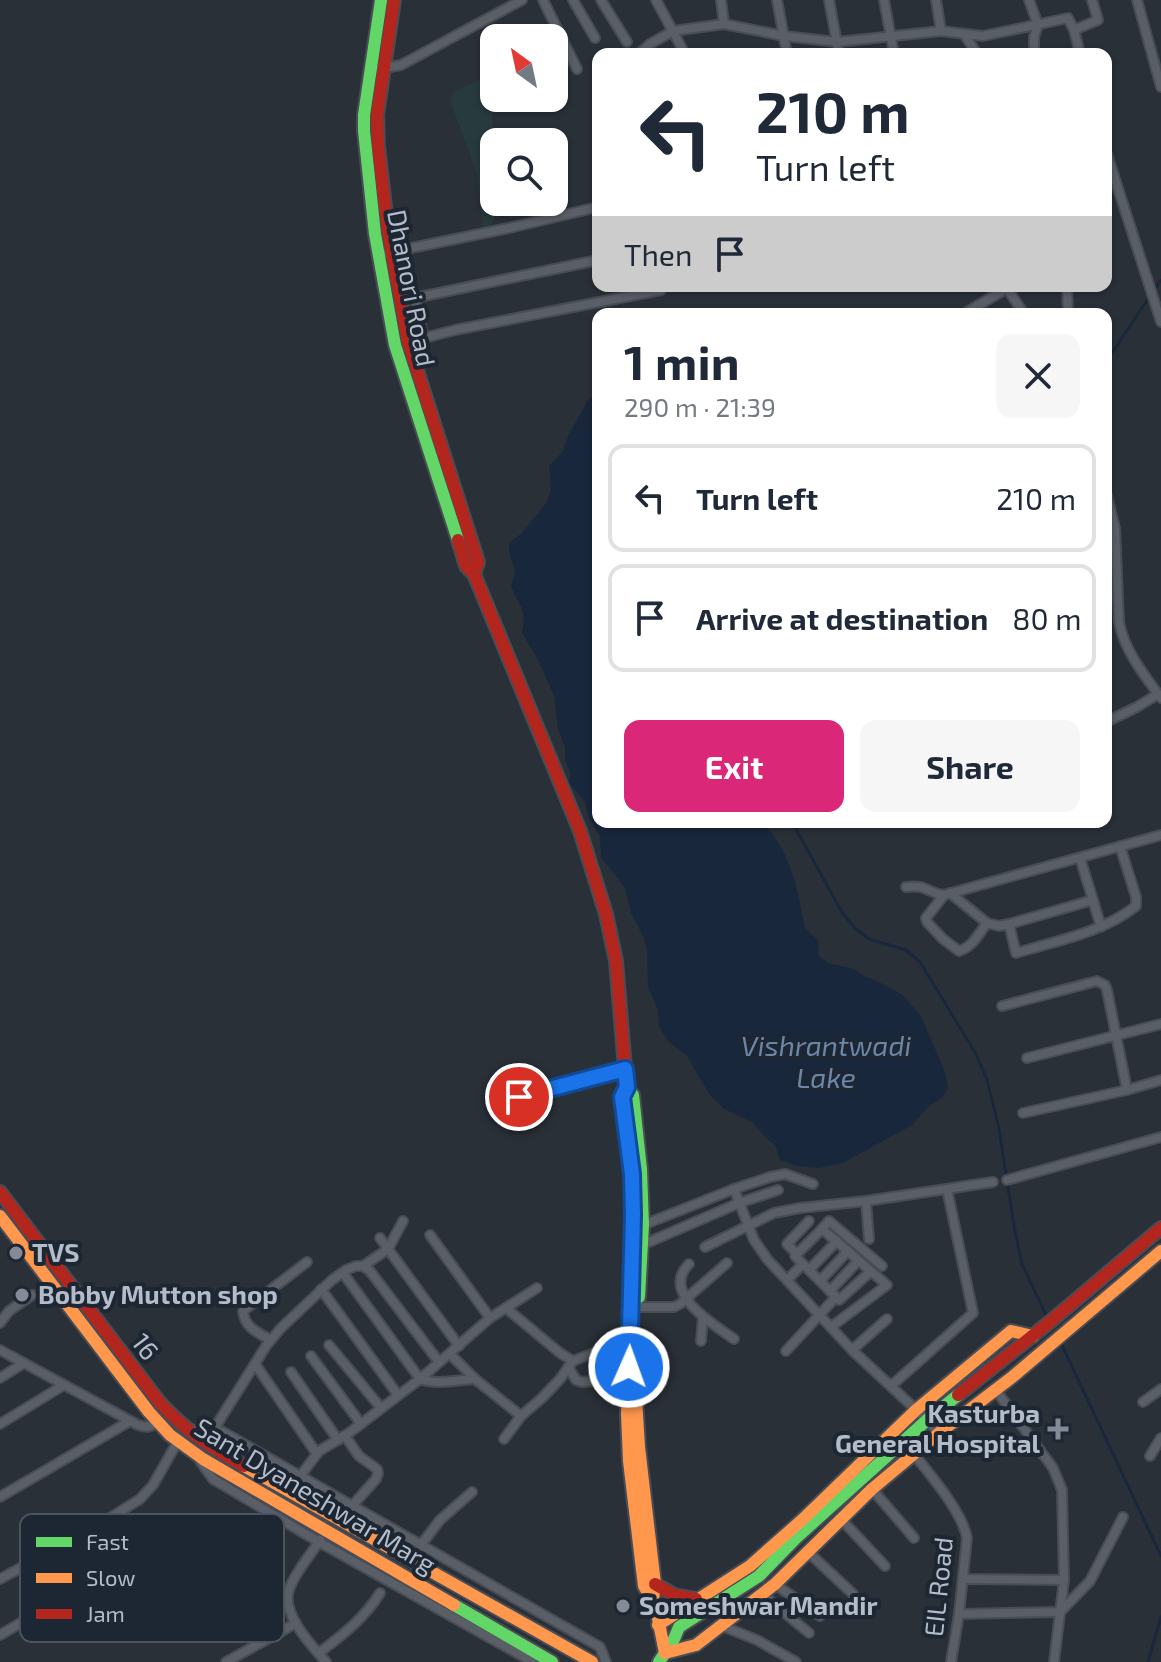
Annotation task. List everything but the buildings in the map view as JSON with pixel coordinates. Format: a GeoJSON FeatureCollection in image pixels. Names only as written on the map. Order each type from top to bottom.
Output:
{"type":"FeatureCollection","features":[{"type":"Feature","properties":{"kind":"main road","name":"Dhanori Road"},"geometry":{"type":"LineString","coordinates":[[381,0],[377,115],[371,140],[395,345],[466,566],[474,574],[580,831],[606,914],[616,961],[627,1087]]}},
{"type":"Feature","properties":{"kind":"main road","name":"Dhanori Road"},"geometry":{"type":"LineString","coordinates":[[378,69],[394,0]]}},
{"type":"Feature","properties":{"kind":"main road","name":"Dhanori Road"},"geometry":{"type":"LineString","coordinates":[[385,253],[400,301],[408,342],[478,562],[474,574]]}},
{"type":"Feature","properties":{"kind":"main road"},"geometry":{"type":"LineString","coordinates":[[653,1600],[655,1584],[638,1435],[635,1376],[639,1307],[636,1267],[632,1174],[622,1097],[627,1087],[633,1095],[640,1155],[643,1225],[636,1267],[630,1339],[629,1461],[644,1586],[656,1608],[663,1658]]}},
{"type":"Feature","properties":{"kind":"main road","name":"16"},"geometry":{"type":"LineString","coordinates":[[0,1192],[169,1413],[211,1447],[289,1491]]}},
{"type":"Feature","properties":{"kind":"main road","name":"Sant Dyaneshwar Marg"},"geometry":{"type":"LineString","coordinates":[[0,1216],[157,1422],[178,1441],[552,1662]]}},
{"type":"Feature","properties":{"kind":"main road"},"geometry":{"type":"LineString","coordinates":[[663,1658],[679,1627],[759,1576],[796,1538],[927,1420],[1161,1228]]}},
{"type":"Feature","properties":{"kind":"main road"},"geometry":{"type":"LineString","coordinates":[[646,1662],[696,1645],[775,1584],[872,1489],[1161,1251]]}},
{"type":"Feature","properties":{"kind":"main road"},"geometry":{"type":"LineString","coordinates":[[1062,1312],[1074,1325]]}},
{"type":"Feature","properties":{"kind":"main road"},"geometry":{"type":"LineString","coordinates":[[658,1625],[750,1566],[916,1410],[1011,1331],[1037,1332]]}},
{"type":"Feature","properties":{"kind":"main road"},"geometry":{"type":"LineString","coordinates":[[125,1380],[136,1371]]}},
{"type":"Feature","properties":{"kind":"main road","name":"Sant Dyaneshwar Marg"},"geometry":{"type":"LineString","coordinates":[[289,1491],[592,1662]]}},
{"type":"Feature","properties":{"kind":"main road"},"geometry":{"type":"LineString","coordinates":[[655,1584],[664,1592],[680,1598],[697,1599]]}},
{"type":"Feature","properties":{"kind":"street"},"geometry":{"type":"LineString","coordinates":[[378,69],[401,65],[522,0]]}},
{"type":"Feature","properties":{"kind":"street"},"geometry":{"type":"LineString","coordinates":[[543,0],[577,69]]}},
{"type":"Feature","properties":{"kind":"street"},"geometry":{"type":"LineString","coordinates":[[573,0],[595,38]]}},
{"type":"Feature","properties":{"kind":"street"},"geometry":{"type":"LineString","coordinates":[[601,0],[627,42]]}},
{"type":"Feature","properties":{"kind":"street"},"geometry":{"type":"LineString","coordinates":[[656,0],[682,48]]}},
{"type":"Feature","properties":{"kind":"street"},"geometry":{"type":"LineString","coordinates":[[721,0],[724,24]]}},
{"type":"Feature","properties":{"kind":"street"},"geometry":{"type":"LineString","coordinates":[[777,0],[786,48]]}},
{"type":"Feature","properties":{"kind":"street"},"geometry":{"type":"LineString","coordinates":[[829,0],[838,48]]}},
{"type":"Feature","properties":{"kind":"street"},"geometry":{"type":"LineString","coordinates":[[884,0],[893,48]]}},
{"type":"Feature","properties":{"kind":"street"},"geometry":{"type":"LineString","coordinates":[[936,0],[941,31]]}},
{"type":"Feature","properties":{"kind":"street"},"geometry":{"type":"LineString","coordinates":[[1029,0],[1038,25],[1034,48]]}},
{"type":"Feature","properties":{"kind":"street"},"geometry":{"type":"LineString","coordinates":[[1074,30],[1098,20],[1092,0]]}},
{"type":"Feature","properties":{"kind":"street"},"geometry":{"type":"LineString","coordinates":[[1137,0],[1161,87]]}},
{"type":"Feature","properties":{"kind":"street"},"geometry":{"type":"LineString","coordinates":[[646,48],[673,31],[724,24],[784,36],[837,42],[941,31],[983,36],[1068,18],[1078,48]]}},
{"type":"Feature","properties":{"kind":"street"},"geometry":{"type":"LineString","coordinates":[[964,34],[973,48]]}},
{"type":"Feature","properties":{"kind":"street"},"geometry":{"type":"LineString","coordinates":[[1112,187],[1161,322]]}},
{"type":"Feature","properties":{"kind":"street"},"geometry":{"type":"LineString","coordinates":[[385,253],[592,208]]}},
{"type":"Feature","properties":{"kind":"street"},"geometry":{"type":"LineString","coordinates":[[400,301],[592,261]]}},
{"type":"Feature","properties":{"kind":"street"},"geometry":{"type":"LineString","coordinates":[[408,342],[650,292]]}},
{"type":"Feature","properties":{"kind":"street"},"geometry":{"type":"LineString","coordinates":[[974,308],[1000,292]]}},
{"type":"Feature","properties":{"kind":"street"},"geometry":{"type":"LineString","coordinates":[[415,298],[424,338]]}},
{"type":"Feature","properties":{"kind":"street"},"geometry":{"type":"LineString","coordinates":[[1112,516],[1121,636],[1159,696],[1112,719]]}},
{"type":"Feature","properties":{"kind":"street"},"geometry":{"type":"LineString","coordinates":[[1112,571],[1117,571]]}},
{"type":"Feature","properties":{"kind":"street"},"geometry":{"type":"LineString","coordinates":[[906,887],[922,886],[938,894],[947,894],[1161,835]]}},
{"type":"Feature","properties":{"kind":"street"},"geometry":{"type":"LineString","coordinates":[[1009,924],[1016,953],[1101,927],[1136,906],[1120,846]]}},
{"type":"Feature","properties":{"kind":"street"},"geometry":{"type":"LineString","coordinates":[[1080,858],[1101,927]]}},
{"type":"Feature","properties":{"kind":"street"},"geometry":{"type":"LineString","coordinates":[[947,894],[987,923],[999,926],[1093,900]]}},
{"type":"Feature","properties":{"kind":"street"},"geometry":{"type":"LineString","coordinates":[[947,894],[926,918],[943,939],[959,951],[973,942],[987,923]]}},
{"type":"Feature","properties":{"kind":"street"},"geometry":{"type":"LineString","coordinates":[[1002,1006],[1097,981],[1105,985],[1127,1090]]}},
{"type":"Feature","properties":{"kind":"street"},"geometry":{"type":"LineString","coordinates":[[1027,1058],[1161,1024]]}},
{"type":"Feature","properties":{"kind":"street"},"geometry":{"type":"LineString","coordinates":[[492,1104],[625,1069]]}},
{"type":"Feature","properties":{"kind":"street"},"geometry":{"type":"LineString","coordinates":[[1023,1113],[1161,1080]]}},
{"type":"Feature","properties":{"kind":"street"},"geometry":{"type":"LineString","coordinates":[[1007,1180],[1161,1137]]}},
{"type":"Feature","properties":{"kind":"street"},"geometry":{"type":"LineString","coordinates":[[643,1225],[770,1177],[785,1174],[813,1184]]}},
{"type":"Feature","properties":{"kind":"street"},"geometry":{"type":"LineString","coordinates":[[705,1247],[774,1213],[993,1182]]}},
{"type":"Feature","properties":{"kind":"street"},"geometry":{"type":"LineString","coordinates":[[734,1189],[754,1240],[768,1260],[852,1350],[939,1433]]}},
{"type":"Feature","properties":{"kind":"street"},"geometry":{"type":"LineString","coordinates":[[891,1386],[973,1313],[947,1189]]}},
{"type":"Feature","properties":{"kind":"street"},"geometry":{"type":"LineString","coordinates":[[642,1245],[739,1203],[778,1190]]}},
{"type":"Feature","properties":{"kind":"street"},"geometry":{"type":"LineString","coordinates":[[866,1201],[869,1239]]}},
{"type":"Feature","properties":{"kind":"street"},"geometry":{"type":"LineString","coordinates":[[214,1429],[281,1328],[321,1289],[343,1273],[363,1266],[388,1249],[403,1221]]}},
{"type":"Feature","properties":{"kind":"street"},"geometry":{"type":"LineString","coordinates":[[809,1221],[787,1244],[839,1300],[870,1272]]}},
{"type":"Feature","properties":{"kind":"street"},"geometry":{"type":"LineString","coordinates":[[797,1254],[829,1221],[882,1266]]}},
{"type":"Feature","properties":{"kind":"street"},"geometry":{"type":"LineString","coordinates":[[822,1229],[887,1285],[831,1327]]}},
{"type":"Feature","properties":{"kind":"street"},"geometry":{"type":"LineString","coordinates":[[430,1235],[490,1318]]}},
{"type":"Feature","properties":{"kind":"street"},"geometry":{"type":"LineString","coordinates":[[380,1238],[459,1346]]}},
{"type":"Feature","properties":{"kind":"street"},"geometry":{"type":"LineString","coordinates":[[787,1280],[837,1241]]}},
{"type":"Feature","properties":{"kind":"street"},"geometry":{"type":"LineString","coordinates":[[820,1281],[848,1251]]}},
{"type":"Feature","properties":{"kind":"street"},"geometry":{"type":"LineString","coordinates":[[786,1351],[819,1314],[858,1261]]}},
{"type":"Feature","properties":{"kind":"street"},"geometry":{"type":"LineString","coordinates":[[271,1340],[248,1326],[242,1316],[243,1311],[307,1262]]}},
{"type":"Feature","properties":{"kind":"street"},"geometry":{"type":"LineString","coordinates":[[639,1307],[674,1307],[687,1300],[727,1263]]}},
{"type":"Feature","properties":{"kind":"street"},"geometry":{"type":"LineString","coordinates":[[689,1264],[680,1276],[680,1286],[687,1300],[703,1317],[734,1339]]}},
{"type":"Feature","properties":{"kind":"street"},"geometry":{"type":"LineString","coordinates":[[363,1266],[439,1362]]}},
{"type":"Feature","properties":{"kind":"street"},"geometry":{"type":"LineString","coordinates":[[343,1273],[420,1379],[438,1382],[475,1379]]}},
{"type":"Feature","properties":{"kind":"street"},"geometry":{"type":"LineString","coordinates":[[289,1491],[317,1454],[420,1379],[490,1318],[537,1288]]}},
{"type":"Feature","properties":{"kind":"street"},"geometry":{"type":"LineString","coordinates":[[321,1289],[398,1395]]}},
{"type":"Feature","properties":{"kind":"street"},"geometry":{"type":"LineString","coordinates":[[0,1323],[9,1311],[32,1295]]}},
{"type":"Feature","properties":{"kind":"street"},"geometry":{"type":"LineString","coordinates":[[506,1308],[560,1353],[570,1364],[576,1380],[611,1379]]}},
{"type":"Feature","properties":{"kind":"street"},"geometry":{"type":"LineString","coordinates":[[701,1341],[703,1317]]}},
{"type":"Feature","properties":{"kind":"street"},"geometry":{"type":"LineString","coordinates":[[852,1350],[887,1319]]}},
{"type":"Feature","properties":{"kind":"street"},"geometry":{"type":"LineString","coordinates":[[504,1439],[521,1416],[542,1398],[570,1364],[630,1339]]}},
{"type":"Feature","properties":{"kind":"street"},"geometry":{"type":"LineString","coordinates":[[329,1345],[381,1408]]}},
{"type":"Feature","properties":{"kind":"street"},"geometry":{"type":"LineString","coordinates":[[0,1350],[145,1428],[169,1413]]}},
{"type":"Feature","properties":{"kind":"street"},"geometry":{"type":"LineString","coordinates":[[450,1354],[521,1416]]}},
{"type":"Feature","properties":{"kind":"street"},"geometry":{"type":"LineString","coordinates":[[311,1356],[361,1424]]}},
{"type":"Feature","properties":{"kind":"street"},"geometry":{"type":"LineString","coordinates":[[0,1378],[24,1363]]}},
{"type":"Feature","properties":{"kind":"street"},"geometry":{"type":"LineString","coordinates":[[255,1364],[317,1454]]}},
{"type":"Feature","properties":{"kind":"street"},"geometry":{"type":"LineString","coordinates":[[291,1372],[342,1438],[378,1473],[376,1479],[336,1517]]}},
{"type":"Feature","properties":{"kind":"street"},"geometry":{"type":"LineString","coordinates":[[0,1424],[64,1385]]}},
{"type":"Feature","properties":{"kind":"street"},"geometry":{"type":"LineString","coordinates":[[995,1389],[1059,1480],[1064,1506],[1064,1580],[1054,1662]]}},
{"type":"Feature","properties":{"kind":"street"},"geometry":{"type":"LineString","coordinates":[[1143,1402],[1161,1389]]}},
{"type":"Feature","properties":{"kind":"street"},"geometry":{"type":"LineString","coordinates":[[0,1497],[130,1421]]}},
{"type":"Feature","properties":{"kind":"street"},"geometry":{"type":"LineString","coordinates":[[187,1430],[214,1429],[223,1432],[600,1647],[606,1662]]}},
{"type":"Feature","properties":{"kind":"street"},"geometry":{"type":"LineString","coordinates":[[1150,1456],[1161,1438]]}},
{"type":"Feature","properties":{"kind":"street"},"geometry":{"type":"LineString","coordinates":[[115,1514],[143,1496],[153,1485],[178,1441]]}},
{"type":"Feature","properties":{"kind":"street","name":"EIL Road"},"geometry":{"type":"LineString","coordinates":[[903,1442],[965,1526],[967,1538],[963,1579],[951,1662]]}},
{"type":"Feature","properties":{"kind":"street"},"geometry":{"type":"LineString","coordinates":[[195,1453],[213,1479],[272,1514]]}},
{"type":"Feature","properties":{"kind":"street"},"geometry":{"type":"LineString","coordinates":[[872,1489],[914,1538]]}},
{"type":"Feature","properties":{"kind":"street"},"geometry":{"type":"LineString","coordinates":[[421,1545],[440,1520],[472,1492]]}},
{"type":"Feature","properties":{"kind":"street"},"geometry":{"type":"LineString","coordinates":[[959,1614],[1060,1612],[1090,1581],[1123,1517]]}},
{"type":"Feature","properties":{"kind":"street"},"geometry":{"type":"LineString","coordinates":[[841,1519],[885,1566]]}},
{"type":"Feature","properties":{"kind":"street"},"geometry":{"type":"LineString","coordinates":[[284,1521],[533,1662]]}},
{"type":"Feature","properties":{"kind":"street"},"geometry":{"type":"LineString","coordinates":[[326,1530],[288,1592],[288,1602],[296,1623],[326,1662]]}},
{"type":"Feature","properties":{"kind":"street"},"geometry":{"type":"LineString","coordinates":[[808,1552],[853,1594]]}},
{"type":"Feature","properties":{"kind":"street"},"geometry":{"type":"LineString","coordinates":[[0,1579],[20,1568]]}},
{"type":"Feature","properties":{"kind":"street"},"geometry":{"type":"LineString","coordinates":[[963,1579],[1064,1580]]}},
{"type":"Feature","properties":{"kind":"street"},"geometry":{"type":"LineString","coordinates":[[775,1584],[820,1616]]}},
{"type":"Feature","properties":{"kind":"street"},"geometry":{"type":"LineString","coordinates":[[319,1653],[353,1626],[380,1593]]}},
{"type":"Feature","properties":{"kind":"street"},"geometry":{"type":"LineString","coordinates":[[762,1594],[809,1633]]}},
{"type":"Feature","properties":{"kind":"street"},"geometry":{"type":"LineString","coordinates":[[0,1635],[20,1623]]}},
{"type":"Feature","properties":{"kind":"street"},"geometry":{"type":"LineString","coordinates":[[284,1630],[296,1623]]}},
{"type":"Feature","properties":{"kind":"street"},"geometry":{"type":"LineString","coordinates":[[721,1625],[757,1640],[796,1662]]}},
{"type":"Feature","properties":{"kind":"street"},"geometry":{"type":"LineString","coordinates":[[226,1662],[262,1642]]}},
{"type":"Feature","properties":{"kind":"green space"},"geometry":{"type":"Polygon","coordinates":[[[480,80],[480,112],[492,112],[493,128],[480,128],[480,200],[477,174],[451,103],[451,96],[480,80]]]}},
{"type":"Feature","properties":{"kind":"green space"},"geometry":{"type":"Polygon","coordinates":[[[482,216],[495,216],[490,226],[483,227],[482,216]]]}},
{"type":"Feature","properties":{"kind":"water","name":"Vishrantwadi Lake"},"geometry":{"type":"Polygon","coordinates":[[[592,396],[592,823],[585,802],[569,783],[571,775],[558,729],[554,696],[522,633],[524,621],[522,609],[511,587],[515,571],[509,552],[511,541],[521,534],[547,502],[551,490],[549,466],[563,451],[592,396]]]}},
{"type":"Feature","properties":{"kind":"water","name":"Vishrantwadi Lake"},"geometry":{"type":"Polygon","coordinates":[[[595,828],[767,828],[784,853],[806,929],[818,940],[819,956],[828,963],[854,969],[903,995],[921,1016],[945,1072],[948,1088],[942,1098],[928,1107],[912,1125],[843,1163],[819,1168],[780,1160],[775,1145],[752,1122],[724,1109],[709,1094],[687,1056],[668,1041],[659,1027],[658,1010],[648,987],[644,938],[631,913],[625,888],[601,857],[600,837],[595,828]]]}},
{"type":"Feature","properties":{"kind":"waterway"},"geometry":{"type":"LineString","coordinates":[[1154,290],[1161,280]]}},
{"type":"Feature","properties":{"kind":"waterway"},"geometry":{"type":"LineString","coordinates":[[1112,353],[1150,296]]}},
{"type":"Feature","properties":{"kind":"waterway"},"geometry":{"type":"LineString","coordinates":[[795,828],[843,914],[869,939],[906,950],[920,962],[976,1054],[987,1080],[999,1129],[1022,1264],[1047,1317]]}},
{"type":"Feature","properties":{"kind":"waterway"},"geometry":{"type":"LineString","coordinates":[[1060,1341],[1161,1556]]}},
{"type":"Feature","properties":{"kind":"waterway"},"geometry":{"type":"LineString","coordinates":[[1148,1662],[1161,1617]]}},
{"type":"Feature","properties":{"kind":"traffic: fast"},"geometry":{"type":"LineString","coordinates":[[381,0],[364,115],[375,234],[395,345],[458,540]]}},
{"type":"Feature","properties":{"kind":"traffic: fast"},"geometry":{"type":"LineString","coordinates":[[627,1087],[633,1095],[641,1170],[643,1225],[639,1297]]}},
{"type":"Feature","properties":{"kind":"traffic: fast"},"geometry":{"type":"LineString","coordinates":[[659,1662],[679,1627],[759,1576],[796,1538],[958,1395]]}},
{"type":"Feature","properties":{"kind":"traffic: fast"},"geometry":{"type":"LineString","coordinates":[[454,1605],[552,1662]]}},
{"type":"Feature","properties":{"kind":"traffic: slow"},"geometry":{"type":"LineString","coordinates":[[625,1068],[627,1087],[622,1097],[632,1174],[633,1215],[627,1414],[629,1461],[644,1586],[656,1608],[665,1653]]}},
{"type":"Feature","properties":{"kind":"traffic: slow"},"geometry":{"type":"LineString","coordinates":[[0,1216],[149,1412],[170,1435],[203,1459],[454,1605]]}},
{"type":"Feature","properties":{"kind":"traffic: slow"},"geometry":{"type":"LineString","coordinates":[[665,1653],[696,1645],[775,1584],[872,1489],[1011,1378],[1161,1251]]}},
{"type":"Feature","properties":{"kind":"traffic: slow"},"geometry":{"type":"LineString","coordinates":[[658,1625],[750,1566],[916,1410],[1011,1331],[1033,1336]]}},
{"type":"Feature","properties":{"kind":"traffic: slow"},"geometry":{"type":"LineString","coordinates":[[635,1383],[655,1584],[653,1600]]}},
{"type":"Feature","properties":{"kind":"traffic: slow"},"geometry":{"type":"LineString","coordinates":[[244,1466],[592,1662]]}},
{"type":"Feature","properties":{"kind":"traffic: jam"},"geometry":{"type":"LineString","coordinates":[[394,0],[377,115],[388,232],[408,342],[478,562],[474,574]]}},
{"type":"Feature","properties":{"kind":"traffic: jam"},"geometry":{"type":"LineString","coordinates":[[458,540],[466,566],[474,574],[580,831],[606,914],[616,961],[625,1068]]}},
{"type":"Feature","properties":{"kind":"traffic: jam"},"geometry":{"type":"LineString","coordinates":[[0,1192],[160,1403],[199,1438],[244,1466]]}},
{"type":"Feature","properties":{"kind":"traffic: jam"},"geometry":{"type":"LineString","coordinates":[[958,1395],[1161,1228]]}},
{"type":"Feature","properties":{"kind":"traffic: jam"},"geometry":{"type":"LineString","coordinates":[[655,1584],[674,1595],[696,1599]]}},
{"type":"Feature","properties":{"kind":"place","name":"TVS"},"geometry":{"type":"Point","coordinates":[16,1253]}},
{"type":"Feature","properties":{"kind":"place","name":"Bobby Mutton shop"},"geometry":{"type":"Point","coordinates":[22,1295]}},
{"type":"Feature","properties":{"kind":"place","name":"Kasturba General Hospital"},"geometry":{"type":"Point","coordinates":[1058,1429]}},
{"type":"Feature","properties":{"kind":"place","name":"Someshwar Mandir"},"geometry":{"type":"Point","coordinates":[623,1606]}},
{"type":"Feature","properties":{"kind":"route"},"geometry":{"type":"LineString","coordinates":[[519,1097],[625,1069],[627,1087],[622,1097],[630,1147],[633,1215],[629,1367]]}}]}
